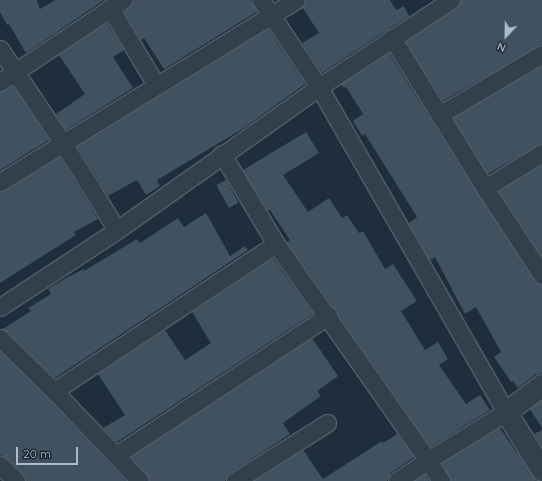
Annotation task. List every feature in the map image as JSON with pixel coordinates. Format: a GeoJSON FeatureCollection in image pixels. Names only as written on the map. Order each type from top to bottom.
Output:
{"type":"FeatureCollection","features":[{"type":"Feature","properties":{"kind":"street"},"geometry":{"type":"LineString","coordinates":[[261,0],[319,87],[506,412],[542,470]]}},
{"type":"Feature","properties":{"kind":"street"},"geometry":{"type":"LineString","coordinates":[[0,182],[296,0]]}},
{"type":"Feature","properties":{"kind":"street"},"geometry":{"type":"LineString","coordinates":[[0,307],[117,230],[222,154],[319,87],[451,0]]}},
{"type":"Feature","properties":{"kind":"street"},"geometry":{"type":"LineString","coordinates":[[0,82],[116,4],[156,85]]}},
{"type":"Feature","properties":{"kind":"street"},"geometry":{"type":"LineString","coordinates":[[392,38],[485,188],[540,265]]}},
{"type":"Feature","properties":{"kind":"street"},"geometry":{"type":"LineString","coordinates":[[0,49],[14,73],[63,143],[117,230]]}},
{"type":"Feature","properties":{"kind":"street"},"geometry":{"type":"LineString","coordinates":[[439,115],[542,54]]}},
{"type":"Feature","properties":{"kind":"street"},"geometry":{"type":"LineString","coordinates":[[485,188],[542,153]]}},
{"type":"Feature","properties":{"kind":"street"},"geometry":{"type":"LineString","coordinates":[[222,154],[276,244],[428,460],[440,481]]}},
{"type":"Feature","properties":{"kind":"street"},"geometry":{"type":"LineString","coordinates":[[54,391],[276,244]]}},
{"type":"Feature","properties":{"kind":"street"},"geometry":{"type":"LineString","coordinates":[[116,455],[328,316]]}},
{"type":"Feature","properties":{"kind":"street"},"geometry":{"type":"LineString","coordinates":[[0,338],[54,391],[140,481]]}},
{"type":"Feature","properties":{"kind":"street"},"geometry":{"type":"LineString","coordinates":[[397,481],[506,412],[542,385]]}},
{"type":"Feature","properties":{"kind":"street"},"geometry":{"type":"LineString","coordinates":[[235,481],[327,423]]}},
{"type":"Feature","properties":{"kind":"street"},"geometry":{"type":"LineString","coordinates":[[0,465],[16,481]]}},
{"type":"Feature","properties":{"kind":"building"},"geometry":{"type":"Polygon","coordinates":[[[0,0],[37,0],[40,9],[55,0],[104,0],[26,53],[0,12],[0,0]]]}},
{"type":"Feature","properties":{"kind":"building"},"geometry":{"type":"Polygon","coordinates":[[[133,0],[251,0],[257,12],[164,69],[144,38],[141,40],[124,12],[132,5],[133,0]]]}},
{"type":"Feature","properties":{"kind":"building"},"geometry":{"type":"Polygon","coordinates":[[[306,0],[390,0],[396,10],[404,6],[409,16],[322,73],[302,43],[319,33],[302,7],[306,0]]]}},
{"type":"Feature","properties":{"kind":"building"},"geometry":{"type":"Polygon","coordinates":[[[461,0],[542,0],[542,44],[443,101],[406,42],[456,8],[461,0]]]}},
{"type":"Feature","properties":{"kind":"building"},"geometry":{"type":"Polygon","coordinates":[[[107,23],[124,50],[113,57],[133,88],[66,130],[56,114],[85,94],[59,55],[107,23]]]}},
{"type":"Feature","properties":{"kind":"building"},"geometry":{"type":"Polygon","coordinates":[[[268,29],[305,84],[244,128],[157,180],[160,186],[146,195],[137,180],[108,196],[77,146],[268,29]]]}},
{"type":"Feature","properties":{"kind":"building"},"geometry":{"type":"Polygon","coordinates":[[[389,53],[477,193],[534,280],[542,285],[542,373],[535,375],[518,388],[513,381],[511,382],[494,357],[501,352],[476,307],[465,314],[435,257],[430,260],[409,223],[417,217],[365,134],[362,136],[353,121],[363,114],[346,87],[344,88],[341,84],[389,53]]]}},
{"type":"Feature","properties":{"kind":"building"},"geometry":{"type":"Polygon","coordinates":[[[542,66],[542,143],[488,174],[453,118],[542,66]]]}},
{"type":"Feature","properties":{"kind":"building"},"geometry":{"type":"Polygon","coordinates":[[[13,86],[49,140],[0,170],[0,92],[13,86]]]}},
{"type":"Feature","properties":{"kind":"building"},"geometry":{"type":"Polygon","coordinates":[[[306,132],[319,153],[283,175],[308,212],[329,198],[342,218],[347,215],[359,233],[363,231],[385,269],[393,264],[417,301],[401,311],[425,350],[438,342],[448,359],[439,365],[466,404],[480,395],[490,410],[431,447],[287,242],[290,240],[270,210],[268,211],[243,170],[306,132]]]}},
{"type":"Feature","properties":{"kind":"building"},"geometry":{"type":"Polygon","coordinates":[[[60,157],[98,219],[74,232],[76,235],[0,283],[0,192],[5,191],[60,157]]]}},
{"type":"Feature","properties":{"kind":"building"},"geometry":{"type":"Polygon","coordinates":[[[542,165],[542,257],[499,191],[542,165]]]}},
{"type":"Feature","properties":{"kind":"building"},"geometry":{"type":"Polygon","coordinates":[[[226,180],[239,203],[229,208],[216,185],[226,180]]]}},
{"type":"Feature","properties":{"kind":"building"},"geometry":{"type":"Polygon","coordinates":[[[206,213],[230,256],[245,246],[248,250],[55,378],[3,329],[31,311],[28,308],[51,294],[48,289],[66,278],[84,269],[84,271],[137,239],[140,243],[178,218],[184,227],[206,213]]]}},
{"type":"Feature","properties":{"kind":"building"},"geometry":{"type":"Polygon","coordinates":[[[273,258],[313,314],[117,442],[103,428],[125,415],[98,374],[165,330],[185,360],[211,343],[192,312],[273,258]]]}},
{"type":"Feature","properties":{"kind":"building"},"geometry":{"type":"Polygon","coordinates":[[[312,338],[338,376],[317,391],[321,396],[283,423],[290,434],[230,473],[225,481],[150,481],[147,474],[131,457],[312,338]]]}},
{"type":"Feature","properties":{"kind":"building"},"geometry":{"type":"Polygon","coordinates":[[[0,352],[47,398],[126,481],[26,481],[23,474],[7,458],[0,455],[0,352]]]}},
{"type":"Feature","properties":{"kind":"building"},"geometry":{"type":"Polygon","coordinates":[[[542,400],[542,428],[530,409],[542,400]]]}},
{"type":"Feature","properties":{"kind":"building"},"geometry":{"type":"Polygon","coordinates":[[[500,428],[536,481],[451,481],[442,463],[500,428]]]}},
{"type":"Feature","properties":{"kind":"building"},"geometry":{"type":"Polygon","coordinates":[[[542,430],[542,447],[534,434],[542,430]]]}},
{"type":"Feature","properties":{"kind":"building"},"geometry":{"type":"Polygon","coordinates":[[[397,434],[414,457],[391,473],[387,481],[254,481],[303,450],[323,479],[382,441],[383,443],[397,434]]]}},
{"type":"Feature","properties":{"kind":"building"},"geometry":{"type":"Polygon","coordinates":[[[425,474],[429,481],[415,481],[425,474]]]}}]}
